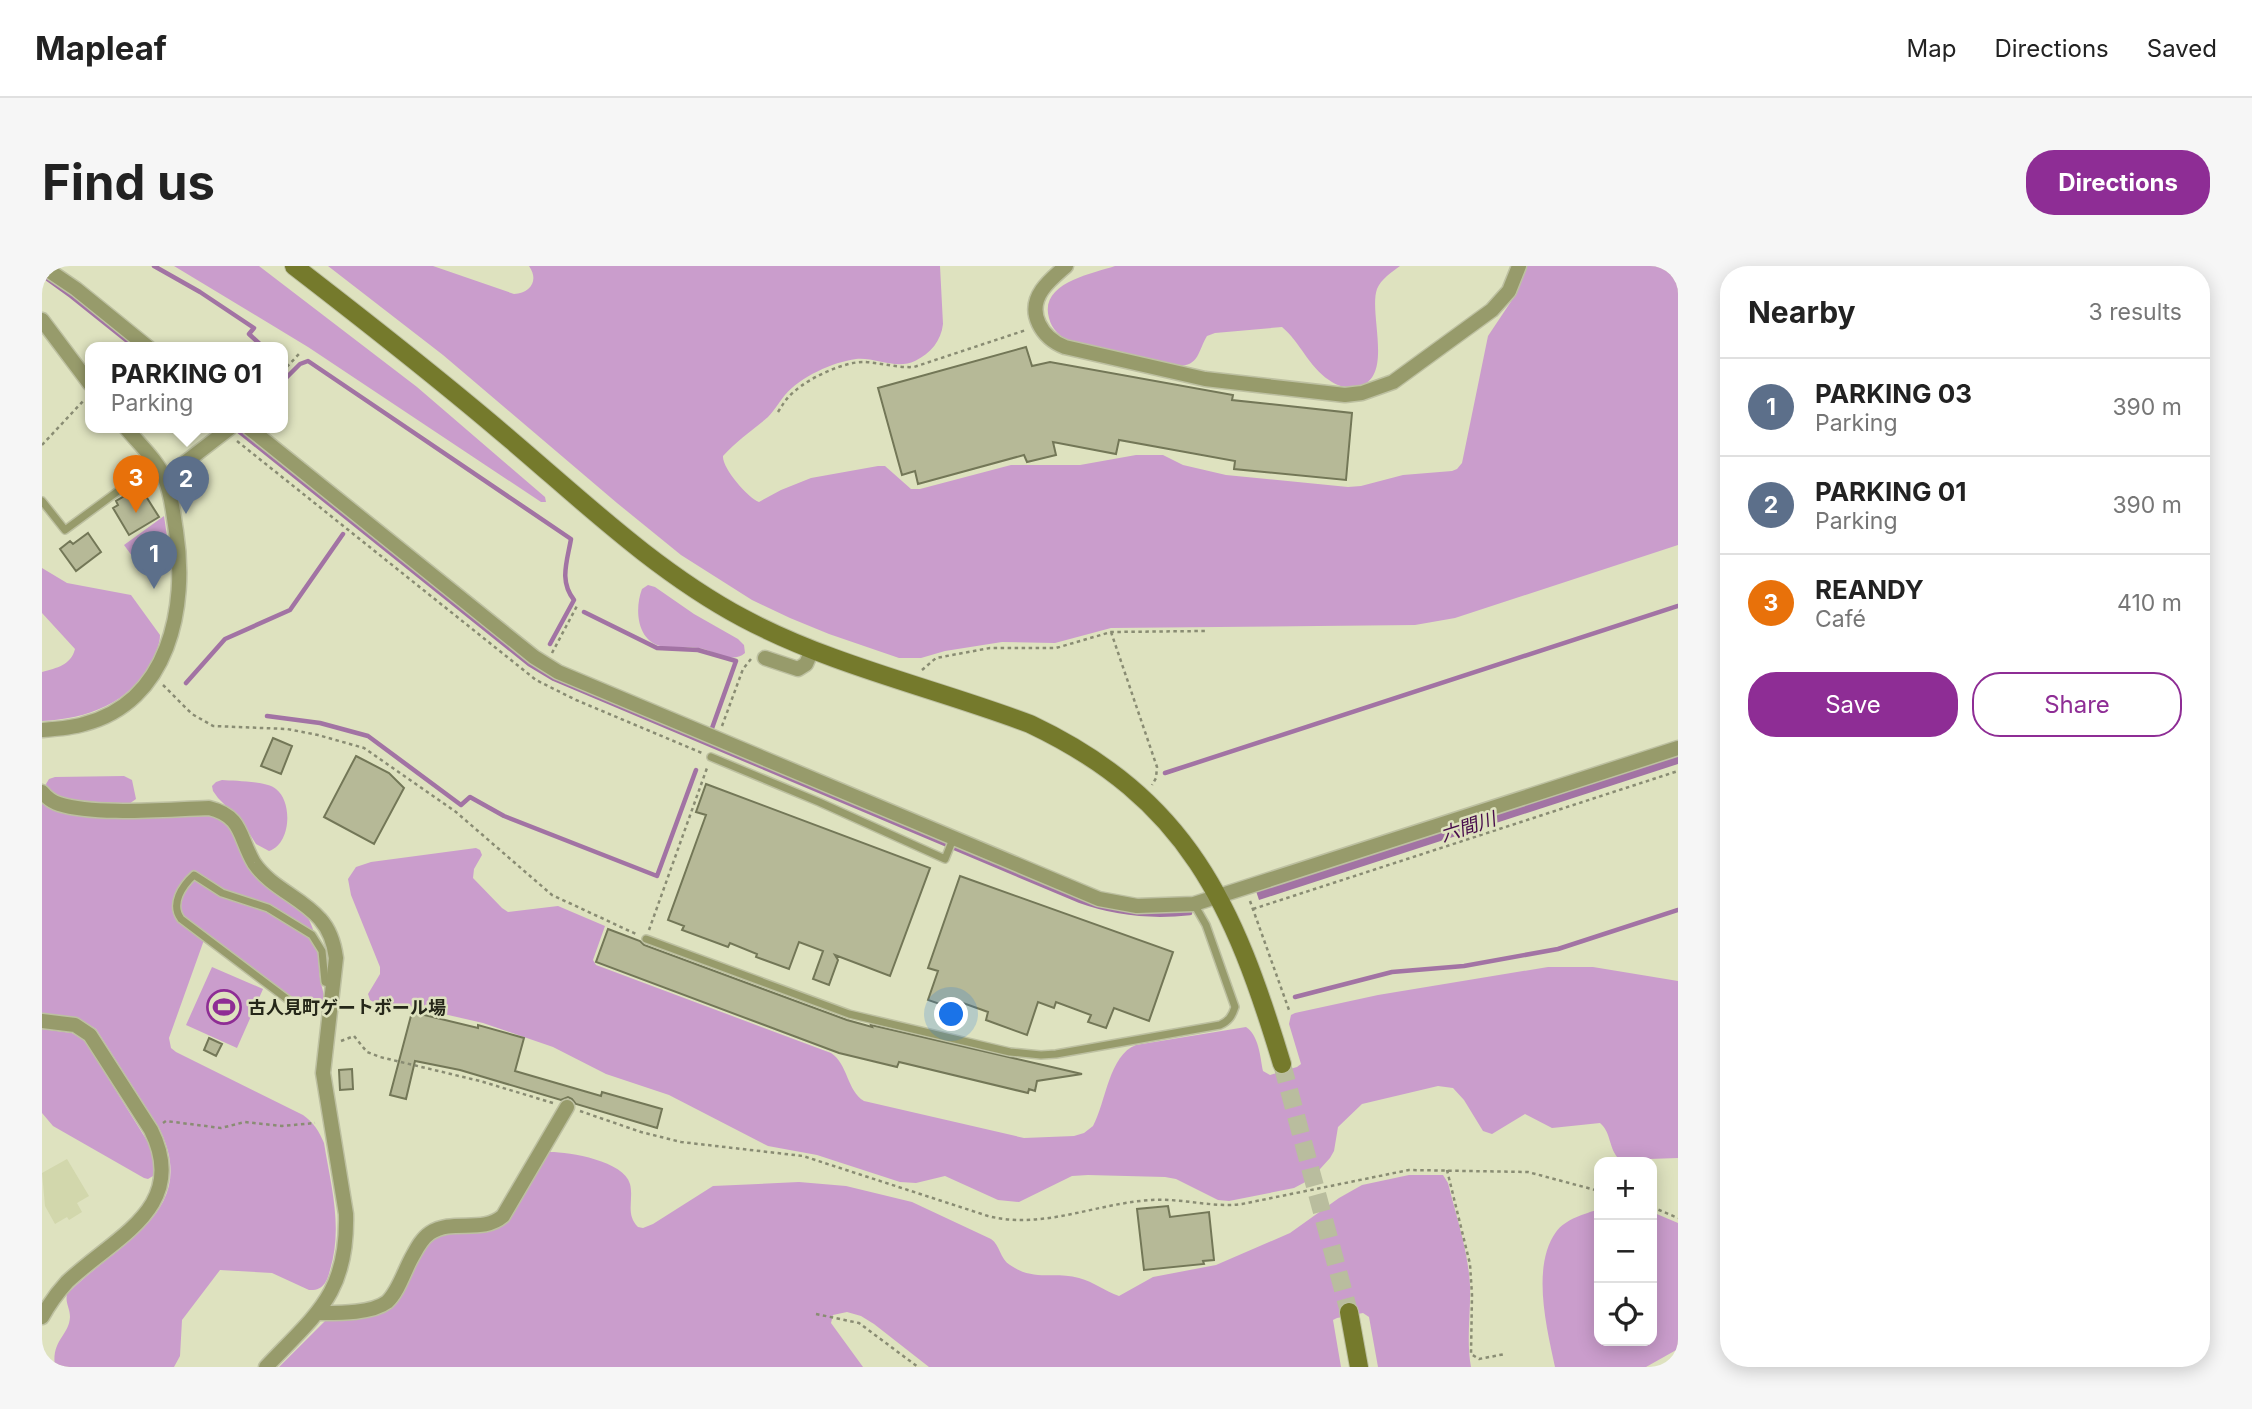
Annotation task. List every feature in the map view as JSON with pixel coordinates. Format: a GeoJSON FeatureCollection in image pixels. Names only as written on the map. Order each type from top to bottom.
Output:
{"type":"FeatureCollection","features":[{"type":"Feature","properties":{"kind":"street"},"geometry":{"type":"LineString","coordinates":[[42,266],[76,289],[142,342]]}},
{"type":"Feature","properties":{"kind":"street"},"geometry":{"type":"LineString","coordinates":[[294,266],[430,371],[669,572],[743,618],[812,649],[1030,724],[1061,738],[1090,756],[1143,797],[1185,844],[1219,897],[1254,979],[1282,1064]]}},
{"type":"Feature","properties":{"kind":"street"},"geometry":{"type":"LineString","coordinates":[[1066,266],[1041,292],[1037,303],[1039,326],[1054,343],[1205,379],[1329,394],[1362,393],[1393,382],[1492,310],[1509,290],[1519,266]]}},
{"type":"Feature","properties":{"kind":"street"},"geometry":{"type":"LineString","coordinates":[[42,320],[85,377]]}},
{"type":"Feature","properties":{"kind":"street"},"geometry":{"type":"LineString","coordinates":[[42,730],[85,724],[123,706],[139,693],[154,675],[173,628],[180,574],[165,478],[130,433]]}},
{"type":"Feature","properties":{"kind":"street"},"geometry":{"type":"LineString","coordinates":[[165,478],[224,433]]}},
{"type":"Feature","properties":{"kind":"street"},"geometry":{"type":"LineString","coordinates":[[255,433],[545,665],[570,679],[952,842],[1099,900],[1156,907],[1194,904],[1678,748]]}},
{"type":"Feature","properties":{"kind":"street"},"geometry":{"type":"LineString","coordinates":[[765,658],[798,669],[806,664],[812,649]]}},
{"type":"Feature","properties":{"kind":"street"},"geometry":{"type":"LineString","coordinates":[[42,792],[51,801],[62,805],[122,810],[220,810],[230,816],[237,825],[247,850],[264,875],[320,918],[334,944],[336,958],[323,1073],[346,1214],[346,1237],[337,1280],[328,1300],[266,1367]]}},
{"type":"Feature","properties":{"kind":"street"},"geometry":{"type":"LineString","coordinates":[[42,1021],[75,1026],[90,1035],[151,1129],[158,1144],[162,1169],[159,1194],[151,1208],[140,1221],[69,1280],[42,1317]]}},
{"type":"Feature","properties":{"kind":"street"},"geometry":{"type":"LineString","coordinates":[[317,1313],[350,1312],[380,1306],[392,1295],[417,1249],[430,1233],[450,1226],[486,1226],[503,1216],[567,1107]]}},
{"type":"Feature","properties":{"kind":"street"},"geometry":{"type":"LineString","coordinates":[[1349,1312],[1359,1367]]}},
{"type":"Feature","properties":{"kind":"lane"},"geometry":{"type":"LineString","coordinates":[[42,501],[65,530],[155,464]]}},
{"type":"Feature","properties":{"kind":"lane"},"geometry":{"type":"LineString","coordinates":[[711,757],[945,859],[952,842]]}},
{"type":"Feature","properties":{"kind":"lane"},"geometry":{"type":"LineString","coordinates":[[299,1008],[181,919],[176,903],[186,882],[194,875],[222,893],[268,908],[312,935],[322,951],[325,982],[333,984]]}},
{"type":"Feature","properties":{"kind":"lane"},"geometry":{"type":"LineString","coordinates":[[646,939],[849,1014],[1010,1052],[1041,1055],[1220,1025],[1227,1021],[1233,1015],[1235,1007],[1206,925],[1194,904]]}},
{"type":"Feature","properties":{"kind":"path"},"geometry":{"type":"LineString","coordinates":[[778,412],[797,388],[847,364],[864,362],[898,368],[914,367],[1039,326]]}},
{"type":"Feature","properties":{"kind":"path"},"geometry":{"type":"LineString","coordinates":[[288,366],[299,354]]}},
{"type":"Feature","properties":{"kind":"path"},"geometry":{"type":"LineString","coordinates":[[42,445],[85,399]]}},
{"type":"Feature","properties":{"kind":"path"},"geometry":{"type":"LineString","coordinates":[[545,665],[578,604]]}},
{"type":"Feature","properties":{"kind":"path"},"geometry":{"type":"LineString","coordinates":[[936,658],[1002,646],[1056,648],[1111,632],[1205,631]]}},
{"type":"Feature","properties":{"kind":"path"},"geometry":{"type":"LineString","coordinates":[[1111,632],[1157,767],[1156,778],[1143,797]]}},
{"type":"Feature","properties":{"kind":"path"},"geometry":{"type":"LineString","coordinates":[[717,741],[746,663],[751,658],[765,658]]}},
{"type":"Feature","properties":{"kind":"path"},"geometry":{"type":"LineString","coordinates":[[154,675],[192,714],[212,726],[287,729],[365,748],[456,812],[552,895],[646,939],[711,757]]}},
{"type":"Feature","properties":{"kind":"path"},"geometry":{"type":"LineString","coordinates":[[1253,909],[1678,771]]}},
{"type":"Feature","properties":{"kind":"path"},"geometry":{"type":"LineString","coordinates":[[1255,915],[1289,1010]]}},
{"type":"Feature","properties":{"kind":"path"},"geometry":{"type":"LineString","coordinates":[[325,1042],[335,1043],[354,1037],[367,1052],[393,1062],[480,1081],[668,1139],[803,1156],[988,1216],[1024,1221],[1153,1200],[1229,1206],[1409,1170],[1528,1172],[1594,1190]]}},
{"type":"Feature","properties":{"kind":"path"},"geometry":{"type":"LineString","coordinates":[[158,1125],[166,1121],[221,1128],[245,1122],[282,1126],[330,1121]]}},
{"type":"Feature","properties":{"kind":"path"},"geometry":{"type":"LineString","coordinates":[[1447,1170],[1470,1264],[1471,1354],[1479,1359],[1505,1354]]}},
{"type":"Feature","properties":{"kind":"path"},"geometry":{"type":"LineString","coordinates":[[1657,1209],[1678,1218]]}},
{"type":"Feature","properties":{"kind":"path"},"geometry":{"type":"LineString","coordinates":[[816,1314],[859,1323],[918,1367]]}},
{"type":"Feature","properties":{"kind":"shaded area"},"geometry":{"type":"Polygon","coordinates":[[[174,266],[259,266],[417,387],[545,497],[546,502],[541,502],[308,347],[174,266]]]}},
{"type":"Feature","properties":{"kind":"shaded area"},"geometry":{"type":"Polygon","coordinates":[[[328,266],[433,266],[514,294],[525,291],[532,285],[533,276],[529,266],[940,266],[943,324],[937,341],[926,354],[908,363],[893,364],[856,359],[818,371],[791,388],[768,417],[723,456],[736,482],[759,502],[811,478],[878,466],[885,466],[911,489],[920,489],[1011,465],[1080,465],[1136,455],[1163,455],[1183,465],[1226,475],[1348,487],[1403,475],[1452,471],[1462,463],[1488,336],[1516,294],[1526,266],[1678,266],[1678,545],[1455,618],[1415,625],[1111,628],[1055,643],[1002,642],[945,651],[921,658],[899,658],[790,618],[752,600],[681,555],[443,355],[328,266]]]}},
{"type":"Feature","properties":{"kind":"shaded area"},"geometry":{"type":"Polygon","coordinates":[[[1115,266],[1400,266],[1384,279],[1377,289],[1375,300],[1378,360],[1374,373],[1367,382],[1355,387],[1344,387],[1322,375],[1282,327],[1207,336],[1197,357],[1190,363],[1178,366],[1070,342],[1054,329],[1050,322],[1048,306],[1052,296],[1069,282],[1115,266]]]}},
{"type":"Feature","properties":{"kind":"shaded area"},"geometry":{"type":"Polygon","coordinates":[[[164,516],[170,557],[146,575],[124,545],[164,516]]]}},
{"type":"Feature","properties":{"kind":"shaded area"},"geometry":{"type":"Polygon","coordinates":[[[42,568],[67,583],[131,595],[160,635],[152,661],[143,676],[120,698],[75,717],[42,721],[42,672],[67,662],[75,649],[42,613],[42,568]]]}},
{"type":"Feature","properties":{"kind":"shaded area"},"geometry":{"type":"Polygon","coordinates":[[[648,585],[738,639],[744,645],[745,653],[734,658],[698,648],[665,647],[648,640],[640,625],[638,606],[642,589],[648,585]]]}},
{"type":"Feature","properties":{"kind":"shaded area"},"geometry":{"type":"Polygon","coordinates":[[[124,776],[132,780],[136,799],[129,804],[63,800],[48,791],[46,784],[49,779],[55,777],[124,776]]]}},
{"type":"Feature","properties":{"kind":"shaded area"},"geometry":{"type":"Polygon","coordinates":[[[222,780],[266,784],[281,795],[287,812],[287,822],[282,840],[276,847],[269,851],[256,844],[242,822],[218,798],[212,786],[222,780]]]}},
{"type":"Feature","properties":{"kind":"shaded area"},"geometry":{"type":"Polygon","coordinates":[[[42,801],[208,814],[226,821],[305,913],[315,936],[324,994],[323,1005],[315,1009],[300,1005],[204,940],[169,1038],[171,1048],[176,1052],[303,1115],[316,1128],[324,1143],[336,1222],[334,1254],[329,1274],[321,1287],[309,1290],[272,1273],[220,1270],[182,1320],[180,1356],[174,1367],[55,1367],[56,1350],[70,1317],[67,1294],[148,1223],[162,1204],[170,1181],[169,1156],[158,1126],[96,1029],[78,1018],[42,1013],[42,801]]]}},
{"type":"Feature","properties":{"kind":"shaded area"},"geometry":{"type":"Polygon","coordinates":[[[476,848],[482,855],[474,869],[473,878],[508,912],[558,906],[605,926],[593,960],[596,965],[831,1053],[841,1064],[858,1097],[864,1101],[1024,1138],[1074,1136],[1093,1126],[1114,1069],[1127,1050],[1136,1045],[1246,1027],[1256,1041],[1263,1071],[1270,1075],[1301,1064],[1289,1024],[1291,1015],[1295,1013],[1378,995],[1548,967],[1593,967],[1678,981],[1678,1158],[1617,1157],[1600,1123],[1552,1128],[1525,1114],[1492,1134],[1483,1131],[1464,1100],[1453,1088],[1438,1086],[1362,1104],[1338,1127],[1334,1151],[1311,1179],[1294,1188],[1229,1201],[1218,1200],[1176,1179],[1165,1177],[1072,1176],[1019,1202],[998,1200],[945,1176],[916,1183],[900,1182],[817,1155],[768,1146],[669,1095],[606,1074],[553,1047],[483,1023],[409,1006],[390,1011],[370,1000],[368,994],[380,974],[380,967],[351,895],[348,879],[356,867],[371,862],[476,848]]]}},
{"type":"Feature","properties":{"kind":"shaded area","name":"古人見町ゲートボール場"},"geometry":{"type":"Polygon","coordinates":[[[212,967],[263,989],[237,1048],[186,1025],[212,967]]]}},
{"type":"Feature","properties":{"kind":"shaded area"},"geometry":{"type":"Polygon","coordinates":[[[42,1029],[72,1033],[85,1041],[151,1147],[153,1176],[144,1178],[53,1126],[42,1113],[42,1029]]]}},
{"type":"Feature","properties":{"kind":"shaded area"},"geometry":{"type":"Polygon","coordinates":[[[550,1152],[595,1159],[618,1169],[630,1184],[631,1212],[638,1227],[653,1224],[713,1186],[799,1182],[846,1186],[912,1202],[991,1239],[1007,1262],[1019,1270],[1036,1275],[1079,1278],[1119,1296],[1153,1277],[1216,1265],[1290,1233],[1362,1185],[1409,1175],[1443,1175],[1448,1183],[1469,1272],[1471,1367],[1378,1367],[1369,1317],[1363,1313],[1333,1320],[1341,1367],[929,1367],[874,1324],[847,1312],[833,1315],[831,1323],[863,1367],[279,1367],[327,1319],[381,1310],[426,1243],[441,1233],[487,1230],[545,1154],[550,1152]]]}},
{"type":"Feature","properties":{"kind":"shaded area"},"geometry":{"type":"Polygon","coordinates":[[[67,1159],[89,1196],[77,1203],[82,1212],[55,1224],[45,1206],[42,1173],[67,1159]]]}},
{"type":"Feature","properties":{"kind":"shaded area"},"geometry":{"type":"Polygon","coordinates":[[[1594,1211],[1594,1346],[1657,1346],[1657,1214],[1678,1223],[1678,1349],[1646,1367],[1555,1367],[1543,1298],[1544,1263],[1548,1246],[1556,1232],[1576,1217],[1594,1211]]]}},
{"type":"Feature","properties":{"kind":"water","name":"六間川"},"geometry":{"type":"Polygon","coordinates":[[[1678,755],[1678,764],[1259,900],[1256,891],[1678,755]]]}},
{"type":"Feature","properties":{"kind":"building"},"geometry":{"type":"Polygon","coordinates":[[[1026,347],[1032,366],[1050,362],[1233,395],[1232,400],[1352,413],[1346,480],[1234,469],[1235,461],[1119,440],[1116,454],[1053,442],[1056,455],[1027,462],[1024,455],[918,484],[915,471],[902,475],[878,388],[1026,347]]]}},
{"type":"Feature","properties":{"kind":"building"},"geometry":{"type":"Polygon","coordinates":[[[135,490],[137,494],[142,490],[159,517],[129,535],[113,508],[118,505],[116,501],[135,490]]]}},
{"type":"Feature","properties":{"kind":"building"},"geometry":{"type":"Polygon","coordinates":[[[88,533],[101,552],[76,571],[60,549],[70,541],[73,544],[88,533]]]}},
{"type":"Feature","properties":{"kind":"building"},"geometry":{"type":"Polygon","coordinates":[[[273,738],[292,746],[281,774],[261,766],[273,738]]]}},
{"type":"Feature","properties":{"kind":"building"},"geometry":{"type":"Polygon","coordinates":[[[356,756],[389,773],[404,788],[374,844],[324,817],[356,756]]]}},
{"type":"Feature","properties":{"kind":"building"},"geometry":{"type":"Polygon","coordinates":[[[706,784],[930,868],[890,976],[835,955],[838,960],[829,985],[813,979],[823,951],[799,942],[789,969],[756,957],[757,954],[730,943],[728,947],[682,930],[684,926],[668,920],[706,815],[696,812],[706,784]]]}},
{"type":"Feature","properties":{"kind":"building"},"geometry":{"type":"Polygon","coordinates":[[[960,876],[1173,952],[1149,1021],[1114,1008],[1106,1028],[1088,1022],[1091,1015],[1056,1002],[1054,1008],[1038,1002],[1027,1035],[986,1020],[988,1012],[963,1003],[960,1011],[928,1000],[938,971],[928,968],[960,876]]]}},
{"type":"Feature","properties":{"kind":"building"},"geometry":{"type":"Polygon","coordinates":[[[608,929],[644,945],[847,1020],[1082,1074],[1037,1081],[1035,1091],[1029,1089],[1028,1093],[899,1062],[897,1067],[839,1053],[596,962],[608,929]]]}},
{"type":"Feature","properties":{"kind":"building"},"geometry":{"type":"Polygon","coordinates":[[[412,1012],[478,1028],[478,1025],[524,1038],[515,1071],[601,1096],[602,1092],[662,1109],[657,1128],[576,1104],[568,1097],[561,1100],[460,1070],[415,1061],[406,1099],[390,1095],[412,1012]]]}},
{"type":"Feature","properties":{"kind":"building"},"geometry":{"type":"Polygon","coordinates":[[[209,1038],[222,1044],[216,1056],[204,1050],[209,1038]]]}},
{"type":"Feature","properties":{"kind":"building"},"geometry":{"type":"Polygon","coordinates":[[[352,1069],[353,1089],[340,1090],[339,1070],[352,1069]]]}},
{"type":"Feature","properties":{"kind":"building"},"geometry":{"type":"Polygon","coordinates":[[[1168,1206],[1170,1217],[1209,1212],[1214,1260],[1203,1261],[1204,1264],[1144,1270],[1137,1209],[1168,1206]]]}},
{"type":"Feature","properties":{"kind":"waterway"},"geometry":{"type":"LineString","coordinates":[[154,266],[200,292],[254,328],[249,334],[258,342]]}},
{"type":"Feature","properties":{"kind":"waterway"},"geometry":{"type":"LineString","coordinates":[[42,275],[128,342]]}},
{"type":"Feature","properties":{"kind":"waterway"},"geometry":{"type":"LineString","coordinates":[[288,376],[300,364],[308,361],[571,539],[565,578],[574,600],[550,644]]}},
{"type":"Feature","properties":{"kind":"waterway"},"geometry":{"type":"LineString","coordinates":[[241,433],[529,664],[554,679],[1080,901],[1135,913],[1190,913]]}},
{"type":"Feature","properties":{"kind":"waterway"},"geometry":{"type":"LineString","coordinates":[[186,683],[225,639],[290,610],[343,534]]}},
{"type":"Feature","properties":{"kind":"waterway"},"geometry":{"type":"LineString","coordinates":[[1165,773],[1678,606]]}},
{"type":"Feature","properties":{"kind":"waterway"},"geometry":{"type":"LineString","coordinates":[[584,612],[657,648],[698,650],[736,661],[711,731]]}},
{"type":"Feature","properties":{"kind":"waterway"},"geometry":{"type":"LineString","coordinates":[[267,716],[320,723],[368,736],[461,805],[470,797],[504,816],[657,876],[696,770]]}},
{"type":"Feature","properties":{"kind":"waterway"},"geometry":{"type":"LineString","coordinates":[[1295,997],[1392,972],[1464,966],[1558,949],[1678,910]]}},
{"type":"Feature","properties":{"kind":"tunnel"},"geometry":{"type":"LineString","coordinates":[[1282,1064],[1349,1312]]}},
{"type":"Feature","properties":{"kind":"place","name":"REANDY"},"geometry":{"type":"Point","coordinates":[136,513]}},
{"type":"Feature","properties":{"kind":"place","name":"PARKING 01"},"geometry":{"type":"Point","coordinates":[186,514]}},
{"type":"Feature","properties":{"kind":"place","name":"PARKING 03"},"geometry":{"type":"Point","coordinates":[154,589]}},
{"type":"Feature","properties":{"kind":"place","name":"古人見町ゲートボール場"},"geometry":{"type":"Point","coordinates":[224,1007]}}]}
